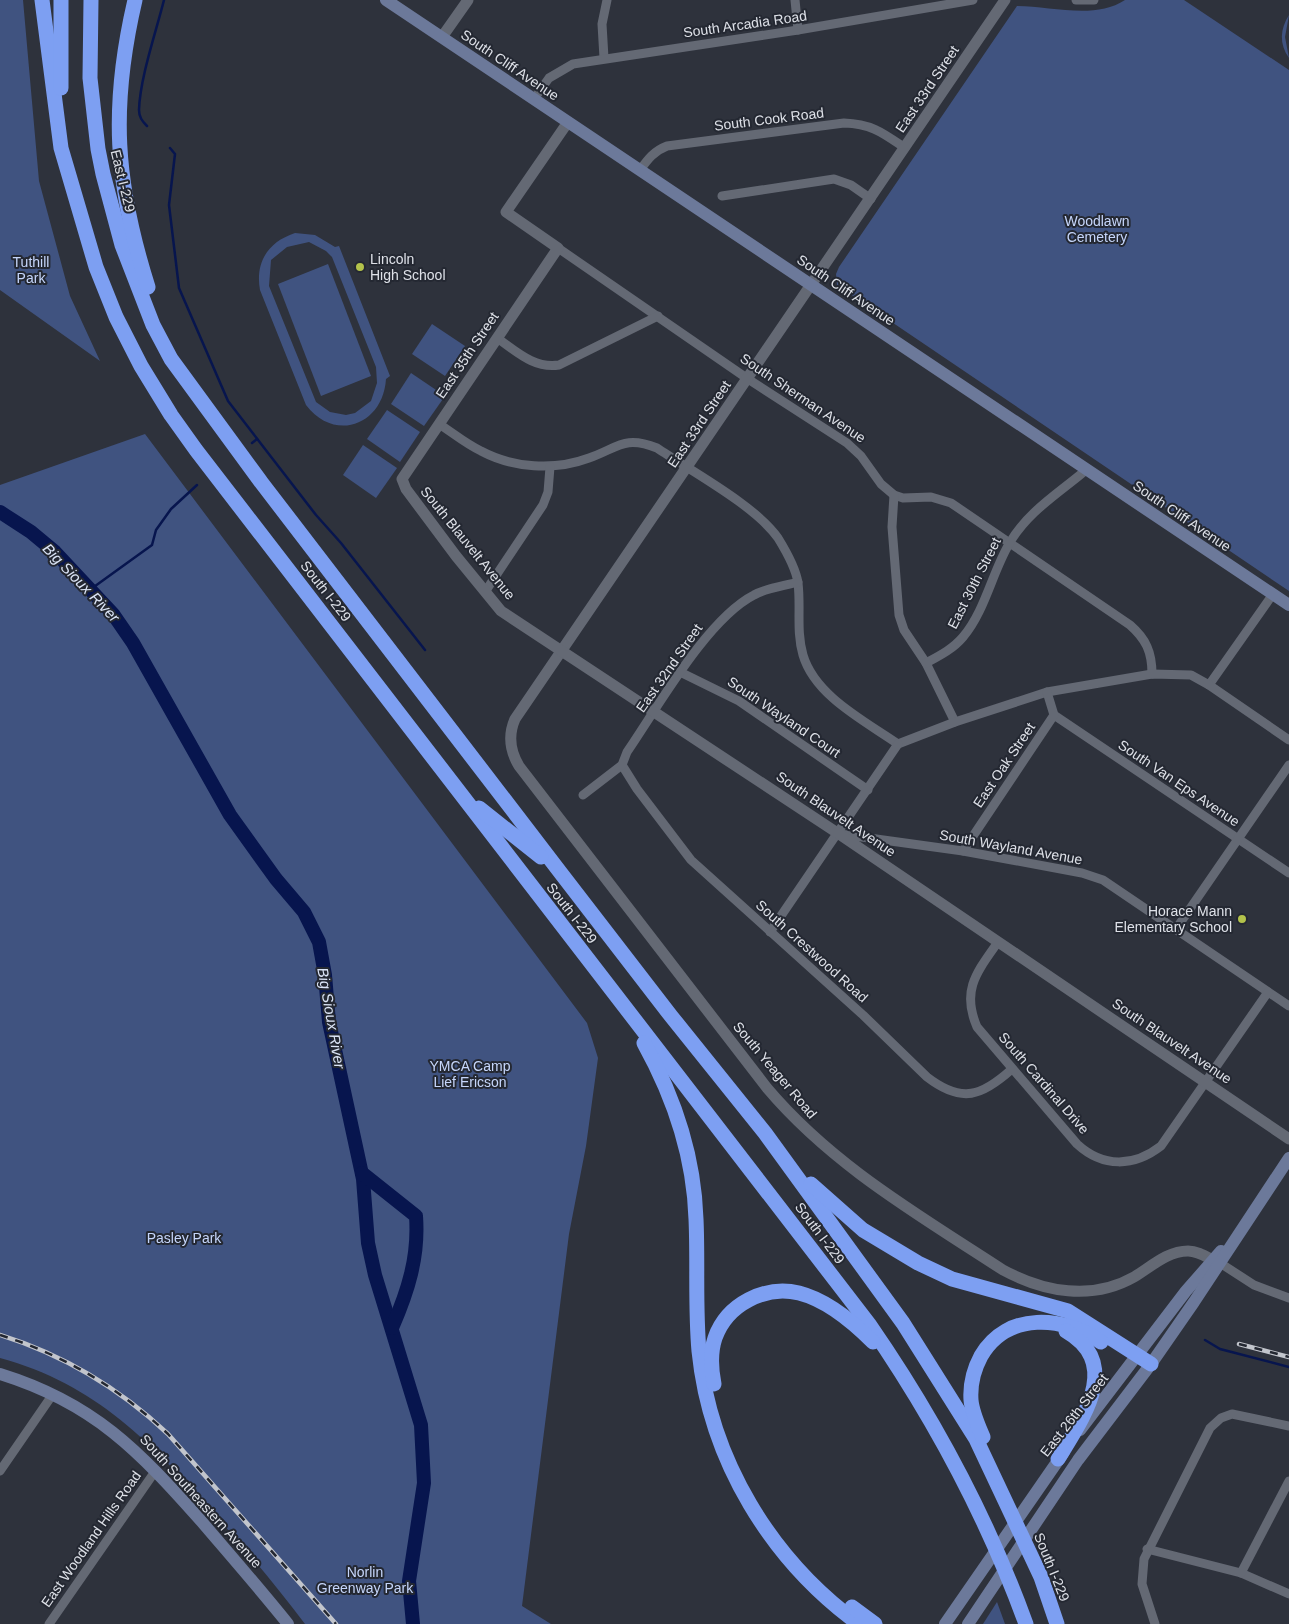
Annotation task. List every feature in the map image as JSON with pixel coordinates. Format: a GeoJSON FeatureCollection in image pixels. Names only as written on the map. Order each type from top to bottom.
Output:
{"type":"FeatureCollection","features":[{"type":"Feature","properties":{"kind":"highway"},"geometry":{"type":"LineString","coordinates":[[42,0],[61,148],[84,228]]}},
{"type":"Feature","properties":{"kind":"highway"},"geometry":{"type":"LineString","coordinates":[[61,0],[60,48],[63,116],[70,167],[84,228]]}},
{"type":"Feature","properties":{"kind":"highway","name":"East I-229"},"geometry":{"type":"LineString","coordinates":[[91,0],[90,78],[100,158],[122,245],[152,325],[171,360]]}},
{"type":"Feature","properties":{"kind":"highway"},"geometry":{"type":"LineString","coordinates":[[135,0],[126,37],[118,110],[121,175],[126,208],[139,259],[162,323],[171,360]]}},
{"type":"Feature","properties":{"kind":"highway","name":"South I-229"},"geometry":{"type":"LineString","coordinates":[[84,228],[96,267],[116,318],[141,366],[171,415],[869,1324],[915,1393],[975,1501],[1026,1624]]}},
{"type":"Feature","properties":{"kind":"highway","name":"South I-229"},"geometry":{"type":"LineString","coordinates":[[171,360],[261,482],[560,872],[671,1016],[765,1133],[923,1352],[976,1439],[1041,1577],[1057,1624]]}},
{"type":"Feature","properties":{"kind":"highway"},"geometry":{"type":"LineString","coordinates":[[462,795],[560,872]]}},
{"type":"Feature","properties":{"kind":"highway"},"geometry":{"type":"LineString","coordinates":[[593,966],[654,1060],[671,1098],[685,1144],[696,1210],[699,1353],[708,1401],[728,1460],[760,1520],[787,1557],[817,1589],[859,1624]]}},
{"type":"Feature","properties":{"kind":"highway"},"geometry":{"type":"LineString","coordinates":[[765,1133],[828,1200],[863,1230],[899,1253],[952,1279],[1068,1311],[1142,1364]]}},
{"type":"Feature","properties":{"kind":"highway"},"geometry":{"type":"LineString","coordinates":[[875,1624],[834,1593],[805,1564],[776,1528],[752,1490],[732,1448],[719,1405],[712,1371],[715,1339],[730,1315],[746,1302],[766,1293],[799,1293],[825,1304],[858,1328],[879,1348],[915,1393]]}},
{"type":"Feature","properties":{"kind":"highway"},"geometry":{"type":"LineString","coordinates":[[1004,1497],[971,1402],[974,1373],[984,1352],[999,1335],[1017,1325],[1037,1321],[1046,1322],[1084,1332],[1142,1364]]}},
{"type":"Feature","properties":{"kind":"highway"},"geometry":{"type":"LineString","coordinates":[[1046,1322],[1068,1332],[1083,1344],[1092,1363],[1096,1381],[1088,1409],[1058,1459]]}},
{"type":"Feature","properties":{"kind":"main road","name":"South Cliff Avenue"},"geometry":{"type":"LineString","coordinates":[[386,0],[1289,605]]}},
{"type":"Feature","properties":{"kind":"main road","name":"East 26th Street"},"geometry":{"type":"LineString","coordinates":[[968,1624],[1142,1364],[1238,1233],[1289,1158]]}},
{"type":"Feature","properties":{"kind":"main road","name":"East 26th Street"},"geometry":{"type":"LineString","coordinates":[[945,1624],[1058,1459],[1142,1364]]}},
{"type":"Feature","properties":{"kind":"main road","name":"South Southeastern Avenue"},"geometry":{"type":"LineString","coordinates":[[0,1374],[53,1394],[113,1431],[156,1470],[258,1586],[288,1624]]}},
{"type":"Feature","properties":{"kind":"street"},"geometry":{"type":"LineString","coordinates":[[442,37],[468,0]]}},
{"type":"Feature","properties":{"kind":"street"},"geometry":{"type":"LineString","coordinates":[[604,58],[602,24],[606,0]]}},
{"type":"Feature","properties":{"kind":"street"},"geometry":{"type":"LineString","coordinates":[[796,0],[798,30]]}},
{"type":"Feature","properties":{"kind":"street","name":"South Arcadia Road"},"geometry":{"type":"LineString","coordinates":[[534,99],[549,78],[562,68],[604,58],[798,30],[923,5],[973,0]]}},
{"type":"Feature","properties":{"kind":"street","name":"East 33rd Street"},"geometry":{"type":"LineString","coordinates":[[510,743],[515,719],[1005,0]]}},
{"type":"Feature","properties":{"kind":"street"},"geometry":{"type":"LineString","coordinates":[[1076,0],[1094,0]]}},
{"type":"Feature","properties":{"kind":"street","name":"South Sherman Avenue"},"geometry":{"type":"LineString","coordinates":[[568,122],[506,212],[748,379],[847,443],[861,456],[881,484],[894,495]]}},
{"type":"Feature","properties":{"kind":"street","name":"South Cook Road"},"geometry":{"type":"LineString","coordinates":[[640,170],[650,156],[658,149],[667,146],[844,123],[863,123],[880,131],[905,148]]}},
{"type":"Feature","properties":{"kind":"street"},"geometry":{"type":"LineString","coordinates":[[722,196],[834,179],[851,185],[871,198]]}},
{"type":"Feature","properties":{"kind":"street","name":"East 35th Street"},"geometry":{"type":"LineString","coordinates":[[402,479],[558,248]]}},
{"type":"Feature","properties":{"kind":"street"},"geometry":{"type":"LineString","coordinates":[[497,338],[532,362],[550,366],[559,365],[658,316]]}},
{"type":"Feature","properties":{"kind":"street"},"geometry":{"type":"LineString","coordinates":[[439,424],[479,451],[498,459],[550,467],[589,458],[624,442],[640,441],[657,448],[758,516],[777,538],[790,560],[798,582],[799,632],[803,656],[810,671],[833,698],[898,744]]}},
{"type":"Feature","properties":{"kind":"street"},"geometry":{"type":"LineString","coordinates":[[485,592],[543,505],[548,492],[550,467]]}},
{"type":"Feature","properties":{"kind":"street","name":"East 30th Street"},"geometry":{"type":"LineString","coordinates":[[926,664],[950,650],[964,636],[1009,543],[1036,511],[1086,470]]}},
{"type":"Feature","properties":{"kind":"street","name":"South Blauvelt Avenue"},"geometry":{"type":"LineString","coordinates":[[402,479],[411,496],[501,611],[839,834],[1289,1139]]}},
{"type":"Feature","properties":{"kind":"street"},"geometry":{"type":"LineString","coordinates":[[955,722],[926,664],[904,630],[899,615],[892,527],[894,495],[903,498],[931,497],[951,503],[1138,631],[1149,649],[1152,674]]}},
{"type":"Feature","properties":{"kind":"street","name":"East 32nd Street"},"geometry":{"type":"LineString","coordinates":[[583,795],[622,765],[627,752],[712,630],[736,606],[755,594],[798,582]]}},
{"type":"Feature","properties":{"kind":"street"},"geometry":{"type":"LineString","coordinates":[[1209,685],[1272,594]]}},
{"type":"Feature","properties":{"kind":"street","name":"South Wayland Court"},"geometry":{"type":"LineString","coordinates":[[682,673],[740,701],[868,790]]}},
{"type":"Feature","properties":{"kind":"street"},"geometry":{"type":"LineString","coordinates":[[770,932],[839,834],[898,744],[955,722],[1047,692],[1152,674],[1191,675],[1209,685],[1289,740]]}},
{"type":"Feature","properties":{"kind":"street","name":"East Oak Street"},"geometry":{"type":"LineString","coordinates":[[963,851],[1054,716],[1047,692]]}},
{"type":"Feature","properties":{"kind":"street","name":"South Van Eps Avenue"},"geometry":{"type":"LineString","coordinates":[[1054,716],[1289,873]]}},
{"type":"Feature","properties":{"kind":"street","name":"South Yeager Road"},"geometry":{"type":"LineString","coordinates":[[510,743],[512,754],[519,766],[767,1088],[810,1134],[857,1174],[1003,1270],[1022,1280],[1042,1287],[1062,1291],[1086,1292],[1111,1287],[1133,1278],[1167,1255],[1179,1251],[1201,1253],[1216,1262]]}},
{"type":"Feature","properties":{"kind":"street","name":"South Crestwood Road"},"geometry":{"type":"LineString","coordinates":[[622,765],[637,790],[691,860],[863,1014],[938,1086],[958,1094],[978,1093],[994,1085],[1012,1068]]}},
{"type":"Feature","properties":{"kind":"street"},"geometry":{"type":"LineString","coordinates":[[1176,929],[1289,765]]}},
{"type":"Feature","properties":{"kind":"street","name":"South Wayland Avenue"},"geometry":{"type":"LineString","coordinates":[[839,834],[963,851],[1082,873],[1096,878],[1176,929],[1289,1006]]}},
{"type":"Feature","properties":{"kind":"street","name":"South Cardinal Drive"},"geometry":{"type":"LineString","coordinates":[[998,942],[978,970],[972,983],[971,1013],[977,1027],[1077,1144],[1092,1156],[1111,1163],[1142,1159],[1161,1146],[1268,992]]}},
{"type":"Feature","properties":{"kind":"street"},"geometry":{"type":"LineString","coordinates":[[1216,1262],[1254,1284],[1289,1298]]}},
{"type":"Feature","properties":{"kind":"street"},"geometry":{"type":"LineString","coordinates":[[0,1471],[53,1394]]}},
{"type":"Feature","properties":{"kind":"street"},"geometry":{"type":"LineString","coordinates":[[1155,1624],[1142,1584],[1142,1569],[1147,1549],[1203,1440],[1221,1418],[1232,1414],[1289,1426]]}},
{"type":"Feature","properties":{"kind":"street","name":"East Woodland Hills Road"},"geometry":{"type":"LineString","coordinates":[[49,1624],[156,1470]]}},
{"type":"Feature","properties":{"kind":"street"},"geometry":{"type":"LineString","coordinates":[[1241,1573],[1289,1481]]}},
{"type":"Feature","properties":{"kind":"street"},"geometry":{"type":"LineString","coordinates":[[1147,1549],[1241,1573],[1289,1594]]}},
{"type":"Feature","properties":{"kind":"green space","name":"Tuthill Park"},"geometry":{"type":"Polygon","coordinates":[[[0,0],[23,0],[39,181],[70,296],[100,361],[0,290],[0,0]]]}},
{"type":"Feature","properties":{"kind":"green space","name":"Woodlawn Cemetery"},"geometry":{"type":"Polygon","coordinates":[[[1125,0],[1184,0],[1289,70],[1289,591],[837,285],[836,274],[839,267],[1017,6],[1087,11],[1113,6],[1125,0]]]}},
{"type":"Feature","properties":{"kind":"green space"},"geometry":{"type":"Polygon","coordinates":[[[1289,15],[1285,37],[1289,58],[1282,42],[1282,31],[1289,15]]]}},
{"type":"Feature","properties":{"kind":"green space"},"geometry":{"type":"Polygon","coordinates":[[[295,233],[315,235],[335,247],[339,246],[390,376],[386,379],[383,395],[376,408],[367,417],[356,423],[343,426],[330,423],[318,417],[306,405],[260,290],[259,280],[262,262],[271,248],[295,233]],[[309,242],[287,247],[271,260],[269,286],[316,402],[330,412],[346,415],[355,413],[371,401],[377,383],[376,367],[332,257],[326,251],[309,242]]]}},
{"type":"Feature","properties":{"kind":"green space"},"geometry":{"type":"Polygon","coordinates":[[[328,264],[371,376],[321,396],[278,284],[328,264]]]}},
{"type":"Feature","properties":{"kind":"green space"},"geometry":{"type":"Polygon","coordinates":[[[432,324],[465,346],[445,376],[412,354],[432,324]]]}},
{"type":"Feature","properties":{"kind":"green space"},"geometry":{"type":"Polygon","coordinates":[[[411,373],[445,396],[424,426],[391,404],[411,373]]]}},
{"type":"Feature","properties":{"kind":"green space"},"geometry":{"type":"Polygon","coordinates":[[[387,410],[420,432],[400,462],[367,439],[387,410]]]}},
{"type":"Feature","properties":{"kind":"green space"},"geometry":{"type":"Polygon","coordinates":[[[145,434],[587,1023],[598,1058],[586,1146],[569,1234],[522,1606],[551,1624],[305,1624],[228,1529],[145,1441],[94,1400],[34,1369],[0,1358],[0,485],[145,434]]]}},
{"type":"Feature","properties":{"kind":"green space"},"geometry":{"type":"Polygon","coordinates":[[[363,445],[397,468],[376,498],[343,475],[363,445]]]}},
{"type":"Feature","properties":{"kind":"green space"},"geometry":{"type":"Polygon","coordinates":[[[997,1602],[1005,1624],[983,1624],[997,1602]]]}},
{"type":"Feature","properties":{"kind":"waterway"},"geometry":{"type":"LineString","coordinates":[[147,126],[142,121],[140,115],[140,97],[145,70],[164,0]]}},
{"type":"Feature","properties":{"kind":"waterway"},"geometry":{"type":"LineString","coordinates":[[170,148],[175,154],[169,205],[179,288],[228,401],[316,515],[341,543],[425,650]]}},
{"type":"Feature","properties":{"kind":"waterway"},"geometry":{"type":"LineString","coordinates":[[252,443],[257,439]]}},
{"type":"Feature","properties":{"kind":"waterway"},"geometry":{"type":"LineString","coordinates":[[91,589],[152,545],[156,530],[171,509],[197,485]]}},
{"type":"Feature","properties":{"kind":"waterway","name":"Big Sioux River"},"geometry":{"type":"LineString","coordinates":[[0,512],[31,532],[55,552],[113,614],[133,643],[230,815],[276,879],[304,912],[319,942],[325,975],[329,1022],[363,1179],[368,1243],[375,1275],[421,1425],[424,1483],[409,1581],[413,1624]]}},
{"type":"Feature","properties":{"kind":"waterway"},"geometry":{"type":"LineString","coordinates":[[362,1173],[416,1216],[414,1260],[403,1301],[392,1328]]}},
{"type":"Feature","properties":{"kind":"waterway"},"geometry":{"type":"LineString","coordinates":[[1205,1340],[1220,1349],[1289,1367]]}},
{"type":"Feature","properties":{"kind":"railway"},"geometry":{"type":"LineString","coordinates":[[0,1335],[46,1352],[90,1375],[149,1417],[168,1434],[336,1624]]}},
{"type":"Feature","properties":{"kind":"railway"},"geometry":{"type":"LineString","coordinates":[[1239,1344],[1289,1357]]}},
{"type":"Feature","properties":{"kind":"place","name":"Lincoln High School"},"geometry":{"type":"Point","coordinates":[360,267]}},
{"type":"Feature","properties":{"kind":"place","name":"Horace Mann Elementary School"},"geometry":{"type":"Point","coordinates":[1242,919]}},
{"type":"Feature","properties":{"kind":"park label","name":"YMCA Camp Lief Ericson"},"geometry":{"type":"Point","coordinates":[470,1074]}},
{"type":"Feature","properties":{"kind":"park label","name":"Pasley Park"},"geometry":{"type":"Point","coordinates":[184,1238]}},
{"type":"Feature","properties":{"kind":"park label","name":"Norlin Greenway Park"},"geometry":{"type":"Point","coordinates":[365,1580]}}]}
